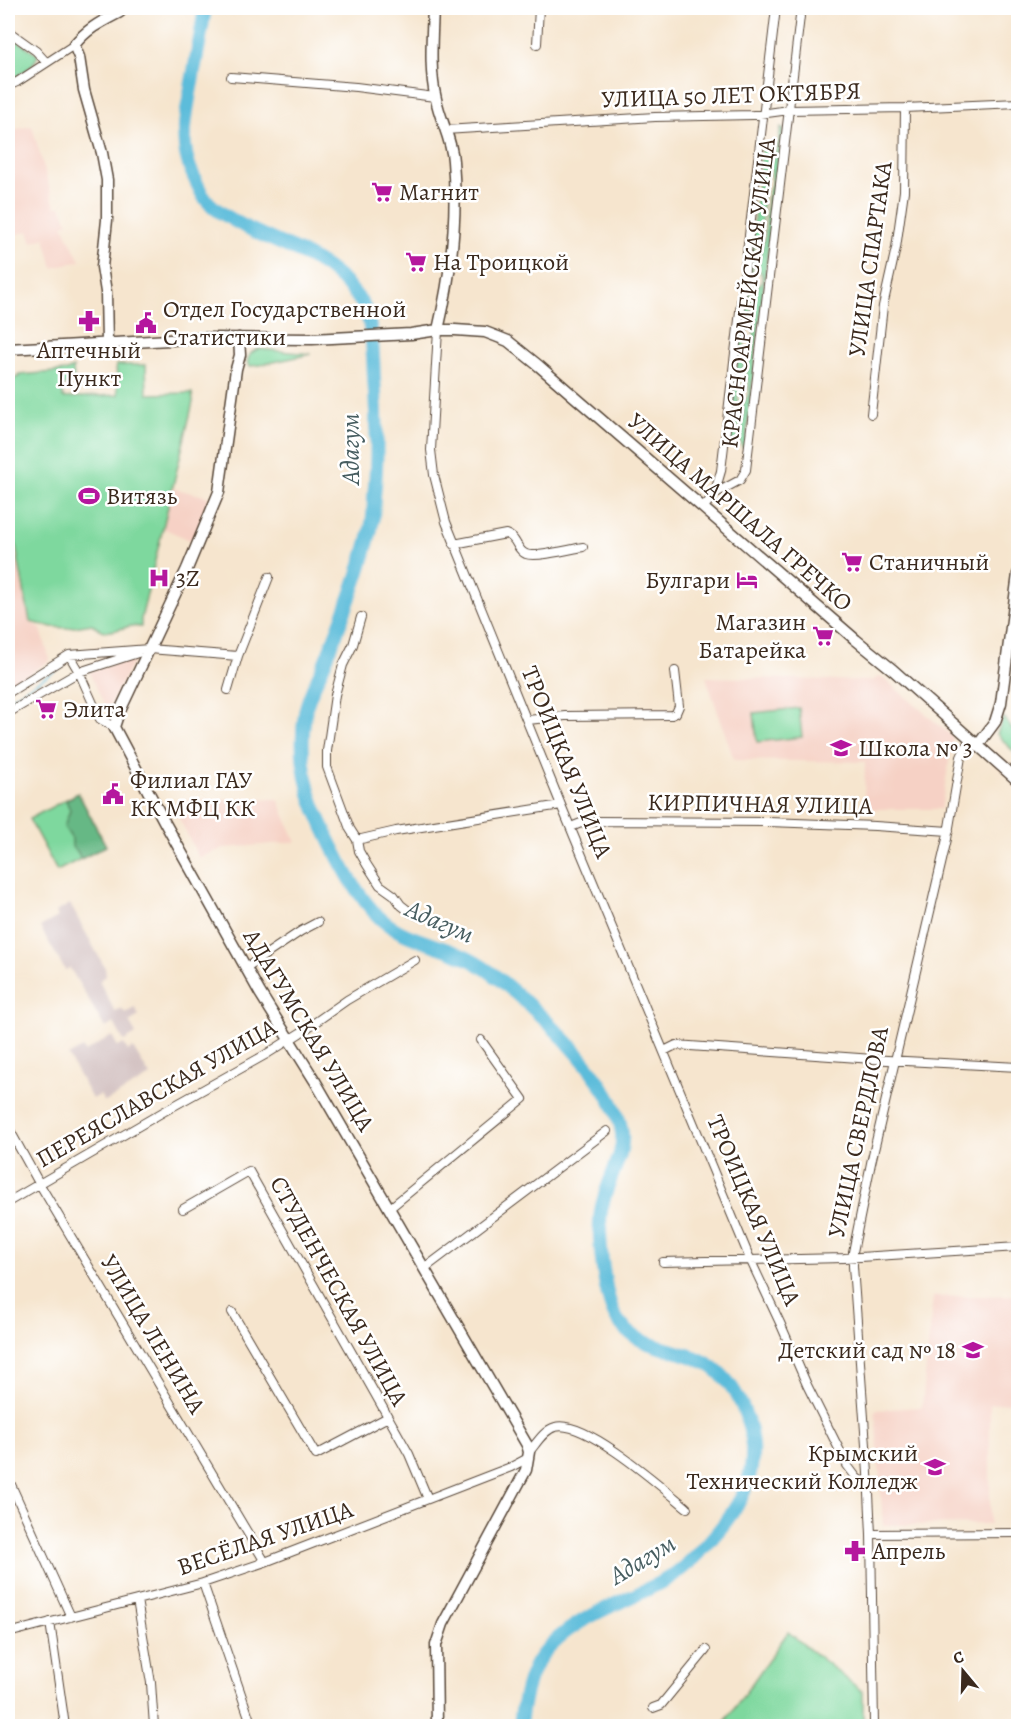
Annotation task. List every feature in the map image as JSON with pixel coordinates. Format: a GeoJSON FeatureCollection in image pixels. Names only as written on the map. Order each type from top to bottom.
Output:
{"type":"FeatureCollection","features":[{"type":"Feature","properties":{"kind":"main road","name":"ТРОИЦКАЯ УЛИЦА"},"geometry":{"type":"LineString","coordinates":[[433,8],[432,65],[435,97],[453,160],[454,214],[448,287],[438,330]]}},
{"type":"Feature","properties":{"kind":"main road"},"geometry":{"type":"LineString","coordinates":[[107,343],[106,292],[102,267],[107,220],[107,180],[102,153],[84,90],[79,57],[74,45],[93,26],[119,10]]}},
{"type":"Feature","properties":{"kind":"main road","name":"УЛИЦА МАРШАЛА ГРЕЧКО"},"geometry":{"type":"LineString","coordinates":[[8,349],[205,338],[312,339],[411,334],[438,330],[485,332],[507,341],[893,670],[1018,781]]}},
{"type":"Feature","properties":{"kind":"main road"},"geometry":{"type":"LineString","coordinates":[[114,727],[194,553],[219,492],[240,355],[239,338]]}},
{"type":"Feature","properties":{"kind":"main road","name":"УЛИЦА СВЕРДЛОВА"},"geometry":{"type":"LineString","coordinates":[[978,746],[995,722],[1001,703],[1018,574]]}},
{"type":"Feature","properties":{"kind":"main road","name":"АДАГУМСКАЯ УЛИЦА"},"geometry":{"type":"LineString","coordinates":[[114,727],[170,832],[288,1040],[315,1081],[390,1208],[527,1445],[528,1455]]}},
{"type":"Feature","properties":{"kind":"main road"},"geometry":{"type":"LineString","coordinates":[[437,1726],[436,1645],[443,1624],[526,1470],[528,1455]]}},
{"type":"Feature","properties":{"kind":"street"},"geometry":{"type":"LineString","coordinates":[[537,44],[539,8]]}},
{"type":"Feature","properties":{"kind":"street","name":"КРАСНОАРМЕЙСКАЯ УЛИЦА"},"geometry":{"type":"LineString","coordinates":[[703,508],[714,494],[721,471],[776,8]]}},
{"type":"Feature","properties":{"kind":"street","name":"КРАСНОАРМЕЙСКАЯ УЛИЦА"},"geometry":{"type":"LineString","coordinates":[[714,494],[740,480],[746,470],[801,8]]}},
{"type":"Feature","properties":{"kind":"street"},"geometry":{"type":"LineString","coordinates":[[8,31],[36,51],[46,62]]}},
{"type":"Feature","properties":{"kind":"street"},"geometry":{"type":"LineString","coordinates":[[8,86],[74,45]]}},
{"type":"Feature","properties":{"kind":"street"},"geometry":{"type":"LineString","coordinates":[[231,77],[356,87],[435,97]]}},
{"type":"Feature","properties":{"kind":"street","name":"УЛИЦА 50 ЛЕТ ОКТЯБРЯ"},"geometry":{"type":"LineString","coordinates":[[445,130],[789,110],[1018,103]]}},
{"type":"Feature","properties":{"kind":"street","name":"УЛИЦА СПАРТАКА"},"geometry":{"type":"LineString","coordinates":[[871,414],[883,306],[896,248],[904,191],[905,108]]}},
{"type":"Feature","properties":{"kind":"street","name":"ТРОИЦКАЯ УЛИЦА"},"geometry":{"type":"LineString","coordinates":[[438,330],[432,456],[441,504],[454,544],[750,1260],[807,1385],[847,1465],[869,1488]]}},
{"type":"Feature","properties":{"kind":"street"},"geometry":{"type":"LineString","coordinates":[[454,544],[506,534],[512,536],[523,553],[528,555],[583,547]]}},
{"type":"Feature","properties":{"kind":"street"},"geometry":{"type":"LineString","coordinates":[[228,690],[238,656],[269,576]]}},
{"type":"Feature","properties":{"kind":"street"},"geometry":{"type":"LineString","coordinates":[[362,617],[353,645],[343,665],[335,695],[327,751],[330,776],[350,829],[357,840],[359,852],[380,885],[394,895],[401,905],[419,916]]}},
{"type":"Feature","properties":{"kind":"street"},"geometry":{"type":"LineString","coordinates":[[8,713],[79,672],[149,649]]}},
{"type":"Feature","properties":{"kind":"street"},"geometry":{"type":"LineString","coordinates":[[8,693],[69,655],[149,649],[238,656]]}},
{"type":"Feature","properties":{"kind":"street"},"geometry":{"type":"LineString","coordinates":[[69,655],[100,720],[114,727]]}},
{"type":"Feature","properties":{"kind":"street"},"geometry":{"type":"LineString","coordinates":[[528,720],[565,716],[676,714],[679,706],[675,671]]}},
{"type":"Feature","properties":{"kind":"street","name":"УЛИЦА СВЕРДЛОВА"},"geometry":{"type":"LineString","coordinates":[[874,1726],[869,1488],[853,1257],[858,1225],[949,831],[963,749],[966,744],[978,746]]}},
{"type":"Feature","properties":{"kind":"street"},"geometry":{"type":"LineString","coordinates":[[357,840],[396,831],[561,805]]}},
{"type":"Feature","properties":{"kind":"street","name":"КИРПИЧНАЯ УЛИЦА"},"geometry":{"type":"LineString","coordinates":[[571,828],[581,823],[596,821],[769,822],[949,831]]}},
{"type":"Feature","properties":{"kind":"street"},"geometry":{"type":"LineString","coordinates":[[247,967],[318,922]]}},
{"type":"Feature","properties":{"kind":"street","name":"ПЕРЕЯСЛАВСКАЯ УЛИЦА"},"geometry":{"type":"LineString","coordinates":[[8,1202],[265,1055],[347,1000],[416,960]]}},
{"type":"Feature","properties":{"kind":"street"},"geometry":{"type":"LineString","coordinates":[[390,1208],[523,1099],[481,1041]]}},
{"type":"Feature","properties":{"kind":"street"},"geometry":{"type":"LineString","coordinates":[[664,1051],[676,1045],[1018,1067]]}},
{"type":"Feature","properties":{"kind":"street","name":"УЛИЦА ЛЕНИНА"},"geometry":{"type":"LineString","coordinates":[[8,1127],[39,1183],[266,1562]]}},
{"type":"Feature","properties":{"kind":"street"},"geometry":{"type":"LineString","coordinates":[[425,1269],[607,1131]]}},
{"type":"Feature","properties":{"kind":"street","name":"СТУДЕНЧЕСКАЯ УЛИЦА"},"geometry":{"type":"LineString","coordinates":[[183,1209],[249,1171],[409,1454],[428,1499]]}},
{"type":"Feature","properties":{"kind":"street"},"geometry":{"type":"LineString","coordinates":[[663,1262],[853,1257],[1018,1247]]}},
{"type":"Feature","properties":{"kind":"street"},"geometry":{"type":"LineString","coordinates":[[232,1312],[316,1455],[388,1417]]}},
{"type":"Feature","properties":{"kind":"street","name":"ВЕСЁЛАЯ УЛИЦА"},"geometry":{"type":"LineString","coordinates":[[8,1633],[203,1583],[266,1562],[511,1467],[528,1455],[552,1428],[566,1426],[601,1441],[687,1508]]}},
{"type":"Feature","properties":{"kind":"street"},"geometry":{"type":"LineString","coordinates":[[8,1478],[71,1617]]}},
{"type":"Feature","properties":{"kind":"street"},"geometry":{"type":"LineString","coordinates":[[871,1534],[1018,1533]]}},
{"type":"Feature","properties":{"kind":"street"},"geometry":{"type":"LineString","coordinates":[[203,1583],[252,1726]]}},
{"type":"Feature","properties":{"kind":"street"},"geometry":{"type":"LineString","coordinates":[[137,1600],[151,1683],[154,1726]]}},
{"type":"Feature","properties":{"kind":"street"},"geometry":{"type":"LineString","coordinates":[[50,1622],[65,1726]]}},
{"type":"Feature","properties":{"kind":"street"},"geometry":{"type":"LineString","coordinates":[[653,1708],[661,1706],[706,1650]]}},
{"type":"Feature","properties":{"kind":"shaded area"},"geometry":{"type":"Polygon","coordinates":[[[32,126],[55,207],[61,206],[68,222],[63,226],[80,261],[53,268],[45,238],[32,242],[28,231],[14,235],[12,226],[8,227],[8,131],[32,126]]]}},
{"type":"Feature","properties":{"kind":"shaded area"},"geometry":{"type":"Polygon","coordinates":[[[172,488],[209,497],[192,541],[163,528],[172,488]]]}},
{"type":"Feature","properties":{"kind":"shaded area"},"geometry":{"type":"Polygon","coordinates":[[[8,504],[30,622],[41,629],[50,661],[8,686],[8,504]]]}},
{"type":"Feature","properties":{"kind":"shaded area"},"geometry":{"type":"Polygon","coordinates":[[[136,657],[107,710],[89,672],[136,657]]]}},
{"type":"Feature","properties":{"kind":"shaded area","name":"Школа № 3"},"geometry":{"type":"Polygon","coordinates":[[[881,676],[953,737],[941,809],[864,809],[865,762],[734,760],[706,677],[871,681],[881,676]]]}},
{"type":"Feature","properties":{"kind":"shaded area"},"geometry":{"type":"Polygon","coordinates":[[[278,799],[296,842],[224,848],[199,858],[172,804],[191,800],[278,799]]]}},
{"type":"Feature","properties":{"kind":"shaded area"},"geometry":{"type":"Polygon","coordinates":[[[70,904],[105,968],[106,976],[99,981],[115,1012],[122,1009],[125,1013],[135,1008],[139,1016],[129,1022],[136,1034],[124,1041],[114,1023],[105,1028],[70,968],[65,970],[40,927],[58,917],[56,912],[70,904]]]}},
{"type":"Feature","properties":{"kind":"shaded area"},"geometry":{"type":"Polygon","coordinates":[[[112,1036],[118,1047],[124,1044],[128,1051],[133,1048],[150,1076],[105,1102],[100,1095],[92,1099],[68,1056],[82,1048],[85,1052],[112,1036]]]}},
{"type":"Feature","properties":{"kind":"shaded area"},"geometry":{"type":"Polygon","coordinates":[[[1018,1295],[1018,1402],[990,1404],[990,1524],[883,1525],[875,1410],[922,1407],[933,1297],[1018,1295]]]}},
{"type":"Feature","properties":{"kind":"green space"},"geometry":{"type":"Polygon","coordinates":[[[8,34],[38,55],[26,70],[8,80],[8,34]]]}},
{"type":"Feature","properties":{"kind":"green space"},"geometry":{"type":"Polygon","coordinates":[[[781,127],[784,129],[778,162],[745,449],[740,441],[743,405],[749,387],[746,373],[754,333],[753,297],[754,291],[762,281],[758,266],[765,236],[767,199],[772,180],[770,165],[777,149],[781,127]]]}},
{"type":"Feature","properties":{"kind":"green space"},"geometry":{"type":"Polygon","coordinates":[[[762,148],[773,149],[764,182],[761,239],[754,245],[758,253],[753,267],[750,293],[751,321],[744,347],[746,358],[741,373],[738,396],[740,414],[737,441],[727,447],[762,148]]]}},
{"type":"Feature","properties":{"kind":"green space"},"geometry":{"type":"Polygon","coordinates":[[[259,349],[311,354],[250,366],[247,362],[250,355],[259,349]]]}},
{"type":"Feature","properties":{"kind":"green space","name":"Витязь"},"geometry":{"type":"Polygon","coordinates":[[[116,365],[146,365],[147,394],[192,393],[193,402],[141,619],[141,627],[131,626],[107,631],[92,624],[68,628],[30,622],[8,504],[8,426],[14,424],[12,379],[19,375],[67,371],[73,368],[74,381],[69,381],[62,388],[63,398],[118,395],[116,365]]]}},
{"type":"Feature","properties":{"kind":"green space"},"geometry":{"type":"Polygon","coordinates":[[[799,708],[802,737],[757,742],[754,713],[799,708]]]}},
{"type":"Feature","properties":{"kind":"green space"},"geometry":{"type":"Polygon","coordinates":[[[1003,717],[1018,737],[1018,756],[997,734],[1003,717]]]}},
{"type":"Feature","properties":{"kind":"green space"},"geometry":{"type":"Polygon","coordinates":[[[78,793],[106,846],[57,871],[29,819],[78,793]]]}},
{"type":"Feature","properties":{"kind":"green space"},"geometry":{"type":"Polygon","coordinates":[[[78,793],[106,846],[81,859],[72,847],[72,839],[64,827],[70,810],[66,800],[78,793]]]}},
{"type":"Feature","properties":{"kind":"green space"},"geometry":{"type":"Polygon","coordinates":[[[788,1632],[863,1692],[863,1726],[722,1726],[788,1632]]]}},
{"type":"Feature","properties":{"kind":"waterway","name":"Адагум"},"geometry":{"type":"LineString","coordinates":[[205,8],[185,133],[188,162],[203,196],[215,208],[243,226],[307,256],[336,275],[360,300],[367,314],[372,338],[377,438],[373,517],[356,580],[306,706],[303,737],[304,761],[315,808],[352,882],[381,919],[401,932],[458,954],[490,972],[556,1031],[579,1055],[598,1080],[616,1112],[622,1140],[621,1151],[607,1189],[600,1217],[605,1283],[614,1313],[627,1331],[636,1337],[655,1346],[696,1358],[719,1372],[736,1393],[747,1418],[750,1432],[752,1457],[749,1477],[737,1506],[724,1524],[699,1553],[678,1572],[585,1619],[555,1641],[537,1662],[529,1679],[520,1726]]}},
{"type":"Feature","properties":{"kind":"waterway"},"geometry":{"type":"LineString","coordinates":[[8,700],[63,666]]}},
{"type":"Feature","properties":{"kind":"place","name":"Магнит"},"geometry":{"type":"Point","coordinates":[382,192]}},
{"type":"Feature","properties":{"kind":"place","name":"На Троицкой"},"geometry":{"type":"Point","coordinates":[416,262]}},
{"type":"Feature","properties":{"kind":"place","name":"Аптечный Пункт"},"geometry":{"type":"Point","coordinates":[89,321]}},
{"type":"Feature","properties":{"kind":"place","name":"Отдел Государственной Статистики"},"geometry":{"type":"Point","coordinates":[146,323]}},
{"type":"Feature","properties":{"kind":"place","name":"Витязь"},"geometry":{"type":"Point","coordinates":[89,496]}},
{"type":"Feature","properties":{"kind":"place","name":"Станичный"},"geometry":{"type":"Point","coordinates":[852,562]}},
{"type":"Feature","properties":{"kind":"place","name":"3Z"},"geometry":{"type":"Point","coordinates":[159,578]}},
{"type":"Feature","properties":{"kind":"place","name":"Булгари"},"geometry":{"type":"Point","coordinates":[747,580]}},
{"type":"Feature","properties":{"kind":"place","name":"Магазин Батарейка"},"geometry":{"type":"Point","coordinates":[823,636]}},
{"type":"Feature","properties":{"kind":"place","name":"Элита"},"geometry":{"type":"Point","coordinates":[46,709]}},
{"type":"Feature","properties":{"kind":"place","name":"Школа № 3"},"geometry":{"type":"Point","coordinates":[841,748]}},
{"type":"Feature","properties":{"kind":"place","name":"Филиал ГАУ КК МФЦ КК"},"geometry":{"type":"Point","coordinates":[113,794]}},
{"type":"Feature","properties":{"kind":"place","name":"Детский сад № 18"},"geometry":{"type":"Point","coordinates":[973,1350]}},
{"type":"Feature","properties":{"kind":"place","name":"Крымский Технический Колледж"},"geometry":{"type":"Point","coordinates":[935,1467]}},
{"type":"Feature","properties":{"kind":"place","name":"Апрель"},"geometry":{"type":"Point","coordinates":[855,1551]}}]}
